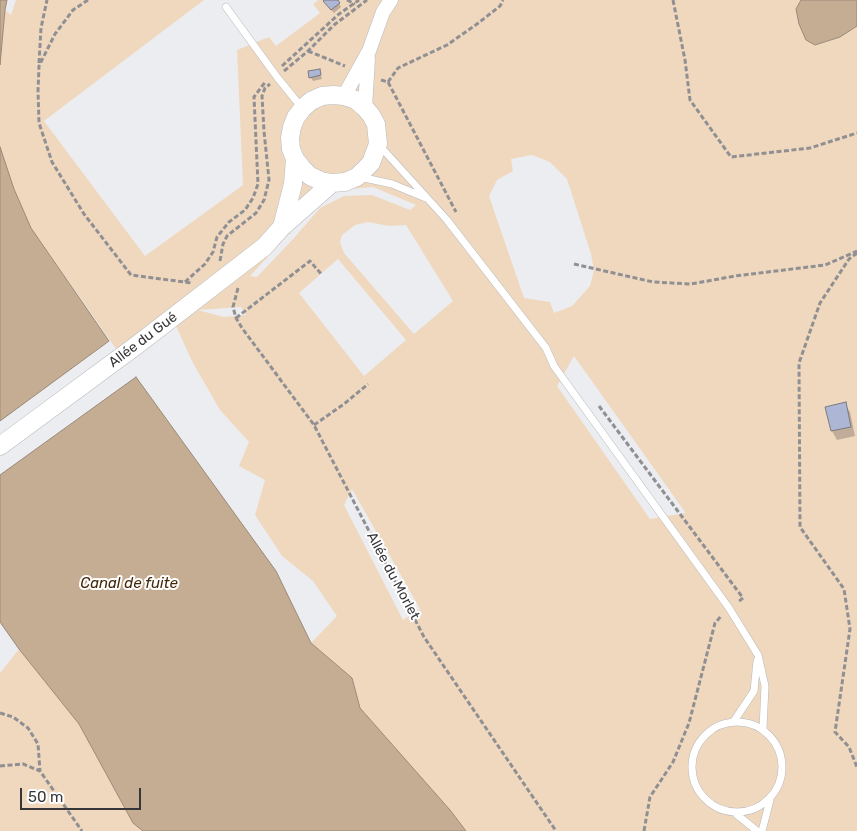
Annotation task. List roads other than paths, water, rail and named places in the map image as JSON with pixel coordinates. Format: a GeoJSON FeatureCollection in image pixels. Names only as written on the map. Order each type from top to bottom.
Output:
{"type":"FeatureCollection","features":[{"type":"Feature","properties":{"kind":"street"},"geometry":{"type":"LineString","coordinates":[[365,108],[363,74],[383,12],[391,0]]}},
{"type":"Feature","properties":{"kind":"street"},"geometry":{"type":"LineString","coordinates":[[344,96],[363,74]]}},
{"type":"Feature","properties":{"kind":"street"},"geometry":{"type":"LineString","coordinates":[[333,95],[356,100],[365,108],[376,124],[378,144],[371,163],[357,177],[345,182],[332,183],[310,176],[295,159],[291,148],[290,138],[294,122],[303,108],[322,96],[333,95]]}},
{"type":"Feature","properties":{"kind":"street","name":"Allée du Gué"},"geometry":{"type":"LineString","coordinates":[[282,227],[293,184],[295,159]]}},
{"type":"Feature","properties":{"kind":"street","name":"Allée du Gué"},"geometry":{"type":"LineString","coordinates":[[0,446],[137,345],[264,247],[282,227],[332,183]]}},
{"type":"Feature","properties":{"kind":"lane"},"geometry":{"type":"LineString","coordinates":[[226,7],[275,75],[303,108]]}},
{"type":"Feature","properties":{"kind":"lane"},"geometry":{"type":"LineString","coordinates":[[378,144],[447,220],[546,348],[554,366],[729,608],[758,656],[765,686],[763,729]]}},
{"type":"Feature","properties":{"kind":"lane"},"geometry":{"type":"LineString","coordinates":[[357,177],[392,184],[428,198]]}},
{"type":"Feature","properties":{"kind":"lane"},"geometry":{"type":"LineString","coordinates":[[734,722],[754,691],[758,656]]}},
{"type":"Feature","properties":{"kind":"lane"},"geometry":{"type":"LineString","coordinates":[[757,831],[735,813],[713,806],[701,796],[694,782],[691,766],[695,748],[704,735],[719,725],[734,722],[748,723],[763,729],[780,750],[783,766],[779,787],[770,800],[762,831]]}},
{"type":"Feature","properties":{"kind":"lane"},"geometry":{"type":"LineString","coordinates":[[735,813],[750,811],[770,800]]}},
{"type":"Feature","properties":{"kind":"water"},"geometry":{"type":"Polygon","coordinates":[[[0,0],[7,0],[0,65],[0,0]]]}},
{"type":"Feature","properties":{"kind":"water"},"geometry":{"type":"Polygon","coordinates":[[[801,0],[857,0],[857,26],[840,37],[815,45],[806,40],[799,24],[796,9],[801,0]]]}},
{"type":"Feature","properties":{"kind":"water"},"geometry":{"type":"Polygon","coordinates":[[[0,147],[14,189],[31,228],[109,341],[0,421],[0,147]]]}},
{"type":"Feature","properties":{"kind":"water","name":"Canal de fuite"},"geometry":{"type":"Polygon","coordinates":[[[136,377],[276,571],[311,643],[352,678],[360,708],[450,810],[466,831],[143,831],[133,823],[79,724],[19,649],[0,622],[0,475],[136,377]]]}}]}
